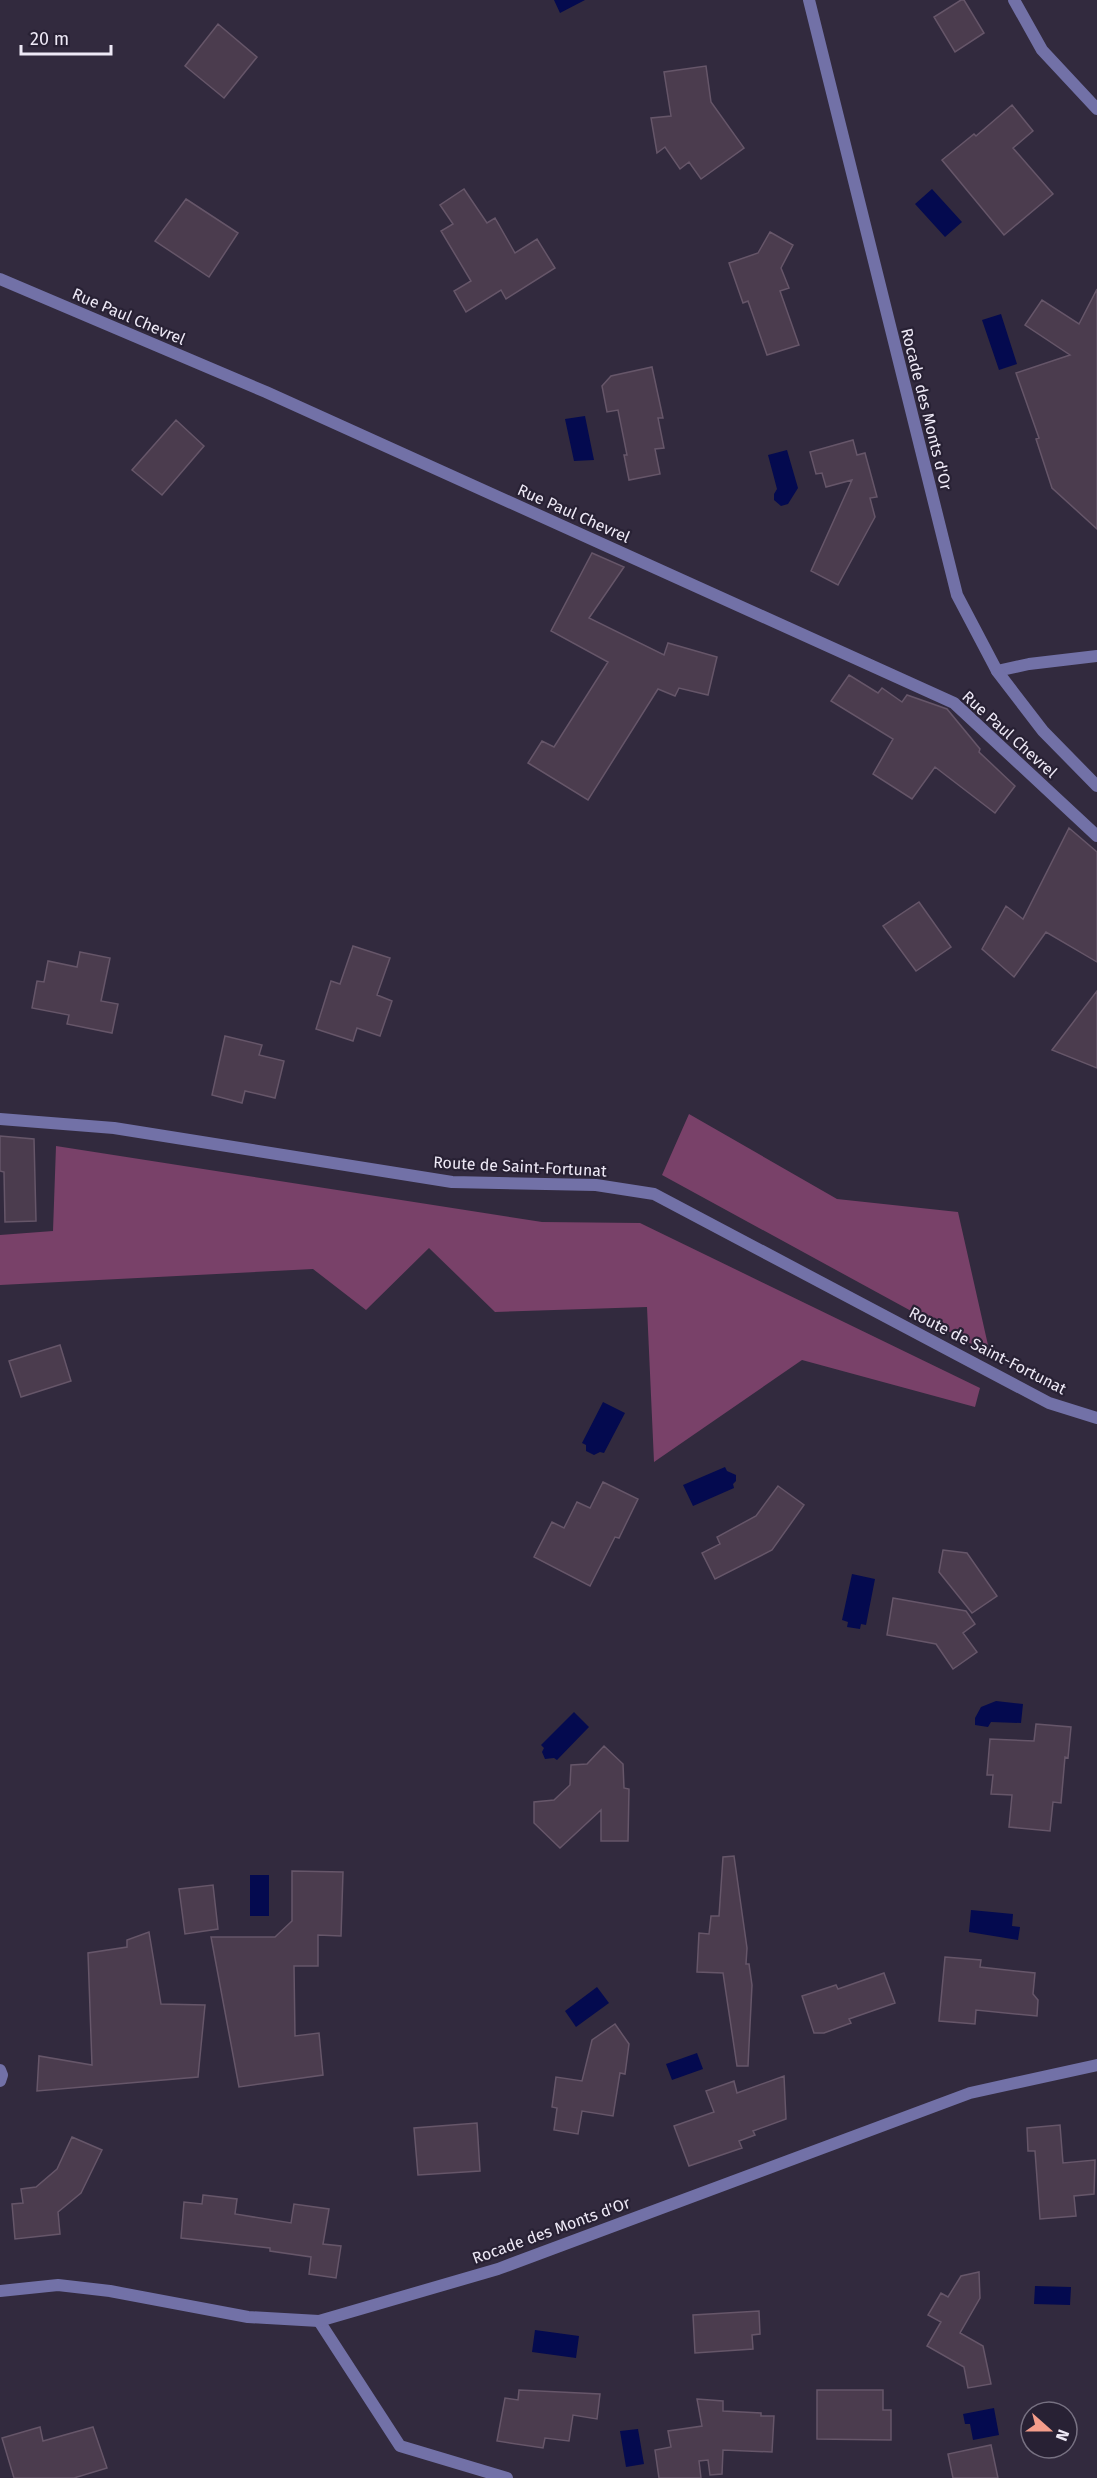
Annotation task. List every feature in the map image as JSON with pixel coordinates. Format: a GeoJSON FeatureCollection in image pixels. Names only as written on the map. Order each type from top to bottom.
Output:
{"type":"FeatureCollection","features":[{"type":"Feature","properties":{"kind":"street"},"geometry":{"type":"LineString","coordinates":[[1014,0],[1042,50],[1097,109]]}},
{"type":"Feature","properties":{"kind":"street","name":"Rocade des Monts d'Or"},"geometry":{"type":"LineString","coordinates":[[813,2],[957,595],[997,671],[1043,731],[1097,786]]}},
{"type":"Feature","properties":{"kind":"street","name":"Rue Paul Chevrel"},"geometry":{"type":"LineString","coordinates":[[0,279],[266,392],[954,703],[1097,836]]}},
{"type":"Feature","properties":{"kind":"street"},"geometry":{"type":"LineString","coordinates":[[997,671],[1029,664],[1097,656]]}},
{"type":"Feature","properties":{"kind":"street","name":"Route de Saint-Fortunat"},"geometry":{"type":"LineString","coordinates":[[0,1119],[114,1128],[452,1182],[596,1185],[654,1194],[1049,1403],[1097,1418]]}},
{"type":"Feature","properties":{"kind":"street","name":"Rocade des Monts d'Or"},"geometry":{"type":"LineString","coordinates":[[0,2291],[58,2285],[110,2291],[248,2317],[319,2320],[498,2269],[970,2092],[1097,2065]]}},
{"type":"Feature","properties":{"kind":"street"},"geometry":{"type":"LineString","coordinates":[[0,2070],[2,2075],[0,2081]]}},
{"type":"Feature","properties":{"kind":"street"},"geometry":{"type":"LineString","coordinates":[[319,2320],[400,2446],[507,2478]]}},
{"type":"Feature","properties":{"kind":"shaded area"},"geometry":{"type":"Polygon","coordinates":[[[554,0],[585,0],[560,13],[554,0]]]}},
{"type":"Feature","properties":{"kind":"shaded area"},"geometry":{"type":"Polygon","coordinates":[[[932,189],[962,222],[945,237],[915,204],[932,189]]]}},
{"type":"Feature","properties":{"kind":"shaded area"},"geometry":{"type":"Polygon","coordinates":[[[1001,314],[1017,364],[999,370],[982,320],[1001,314]]]}},
{"type":"Feature","properties":{"kind":"shaded area"},"geometry":{"type":"Polygon","coordinates":[[[585,416],[594,460],[574,461],[565,419],[585,416]]]}},
{"type":"Feature","properties":{"kind":"shaded area"},"geometry":{"type":"Polygon","coordinates":[[[787,450],[798,488],[788,504],[781,506],[774,500],[777,489],[768,455],[787,450]]]}},
{"type":"Feature","properties":{"kind":"shaded area"},"geometry":{"type":"Polygon","coordinates":[[[689,1114],[837,1199],[958,1212],[990,1354],[662,1175],[689,1114]]]}},
{"type":"Feature","properties":{"kind":"shaded area"},"geometry":{"type":"Polygon","coordinates":[[[56,1146],[542,1222],[640,1223],[980,1388],[975,1407],[802,1360],[654,1462],[647,1307],[495,1312],[429,1248],[366,1310],[313,1269],[0,1285],[0,1235],[53,1231],[56,1146]]]}},
{"type":"Feature","properties":{"kind":"shaded area"},"geometry":{"type":"Polygon","coordinates":[[[603,1402],[625,1413],[604,1453],[594,1455],[586,1451],[586,1445],[582,1443],[603,1402]]]}},
{"type":"Feature","properties":{"kind":"shaded area"},"geometry":{"type":"Polygon","coordinates":[[[725,1467],[727,1471],[736,1475],[734,1488],[693,1506],[683,1485],[725,1467]]]}},
{"type":"Feature","properties":{"kind":"shaded area"},"geometry":{"type":"Polygon","coordinates":[[[852,1574],[875,1579],[866,1625],[861,1624],[860,1629],[847,1627],[848,1622],[842,1620],[852,1574]]]}},
{"type":"Feature","properties":{"kind":"shaded area"},"geometry":{"type":"Polygon","coordinates":[[[996,1701],[1023,1704],[1021,1723],[991,1722],[988,1727],[975,1725],[975,1718],[981,1707],[996,1701]]]}},
{"type":"Feature","properties":{"kind":"shaded area"},"geometry":{"type":"Polygon","coordinates":[[[574,1712],[589,1727],[557,1760],[545,1759],[542,1752],[544,1748],[541,1745],[574,1712]]]}},
{"type":"Feature","properties":{"kind":"shaded area"},"geometry":{"type":"Polygon","coordinates":[[[250,1875],[269,1875],[269,1916],[250,1916],[250,1875]]]}},
{"type":"Feature","properties":{"kind":"shaded area"},"geometry":{"type":"Polygon","coordinates":[[[971,1910],[1013,1914],[1012,1926],[1020,1927],[1018,1940],[969,1932],[971,1910]]]}},
{"type":"Feature","properties":{"kind":"shaded area"},"geometry":{"type":"Polygon","coordinates":[[[597,1987],[609,2003],[576,2027],[565,2011],[597,1987]]]}},
{"type":"Feature","properties":{"kind":"shaded area"},"geometry":{"type":"Polygon","coordinates":[[[697,2053],[703,2069],[672,2080],[666,2064],[697,2053]]]}},
{"type":"Feature","properties":{"kind":"shaded area"},"geometry":{"type":"Polygon","coordinates":[[[1035,2286],[1071,2287],[1070,2305],[1034,2304],[1035,2286]]]}},
{"type":"Feature","properties":{"kind":"shaded area"},"geometry":{"type":"Polygon","coordinates":[[[535,2330],[579,2336],[576,2358],[532,2352],[535,2330]]]}},
{"type":"Feature","properties":{"kind":"shaded area"},"geometry":{"type":"Polygon","coordinates":[[[994,2408],[999,2435],[973,2440],[970,2424],[965,2424],[963,2414],[994,2408]]]}},
{"type":"Feature","properties":{"kind":"shaded area"},"geometry":{"type":"Polygon","coordinates":[[[638,2429],[644,2464],[626,2467],[620,2431],[638,2429]]]}},
{"type":"Feature","properties":{"kind":"building"},"geometry":{"type":"Polygon","coordinates":[[[964,0],[984,33],[955,52],[934,17],[964,0]]]}},
{"type":"Feature","properties":{"kind":"building"},"geometry":{"type":"Polygon","coordinates":[[[218,24],[257,57],[224,98],[185,66],[218,24]]]}},
{"type":"Feature","properties":{"kind":"building"},"geometry":{"type":"Polygon","coordinates":[[[706,66],[711,102],[744,148],[701,179],[689,162],[680,169],[665,147],[657,153],[651,118],[671,116],[664,72],[706,66]]]}},
{"type":"Feature","properties":{"kind":"building"},"geometry":{"type":"Polygon","coordinates":[[[1012,105],[1033,131],[1013,148],[1053,194],[1004,235],[942,160],[974,134],[976,136],[1012,105]]]}},
{"type":"Feature","properties":{"kind":"building"},"geometry":{"type":"Polygon","coordinates":[[[464,189],[487,223],[495,218],[515,253],[537,239],[555,268],[506,299],[501,290],[466,312],[454,291],[471,281],[441,231],[453,224],[440,205],[464,189]]]}},
{"type":"Feature","properties":{"kind":"building"},"geometry":{"type":"Polygon","coordinates":[[[186,199],[238,233],[209,277],[155,241],[186,199]]]}},
{"type":"Feature","properties":{"kind":"building"},"geometry":{"type":"Polygon","coordinates":[[[770,232],[793,245],[781,268],[789,288],[780,291],[799,345],[767,355],[748,301],[743,303],[729,263],[758,253],[770,232]]]}},
{"type":"Feature","properties":{"kind":"building"},"geometry":{"type":"Polygon","coordinates":[[[1097,289],[1097,529],[1052,488],[1036,439],[1039,438],[1016,373],[1070,355],[1025,325],[1042,300],[1079,324],[1097,289]]]}},
{"type":"Feature","properties":{"kind":"building"},"geometry":{"type":"Polygon","coordinates":[[[652,367],[663,418],[658,418],[664,448],[655,449],[660,474],[629,480],[624,455],[627,455],[618,410],[607,412],[602,386],[611,376],[652,367]]]}},
{"type":"Feature","properties":{"kind":"building"},"geometry":{"type":"Polygon","coordinates":[[[176,420],[204,446],[162,495],[132,470],[176,420]]]}},
{"type":"Feature","properties":{"kind":"building"},"geometry":{"type":"Polygon","coordinates":[[[853,440],[857,455],[865,453],[877,497],[870,498],[875,517],[838,585],[811,571],[852,480],[826,487],[822,473],[816,474],[810,452],[853,440]]]}},
{"type":"Feature","properties":{"kind":"building"},"geometry":{"type":"Polygon","coordinates":[[[592,553],[624,567],[589,618],[664,655],[668,643],[717,657],[708,695],[679,688],[675,696],[658,689],[588,800],[528,763],[542,741],[554,747],[608,662],[551,631],[592,553]]]}},
{"type":"Feature","properties":{"kind":"building"},"geometry":{"type":"Polygon","coordinates":[[[849,675],[878,693],[882,688],[902,702],[907,695],[947,709],[980,749],[979,752],[1015,786],[995,813],[935,767],[912,799],[873,774],[893,739],[831,701],[849,675]]]}},
{"type":"Feature","properties":{"kind":"building"},"geometry":{"type":"Polygon","coordinates":[[[1069,828],[1097,852],[1097,962],[1046,932],[1014,977],[982,949],[1006,906],[1023,919],[1069,828]]]}},
{"type":"Feature","properties":{"kind":"building"},"geometry":{"type":"Polygon","coordinates":[[[919,902],[951,947],[916,971],[883,926],[919,902]]]}},
{"type":"Feature","properties":{"kind":"building"},"geometry":{"type":"Polygon","coordinates":[[[353,946],[390,958],[377,995],[392,1001],[380,1036],[357,1028],[353,1041],[316,1029],[331,981],[340,984],[353,946]]]}},
{"type":"Feature","properties":{"kind":"building"},"geometry":{"type":"Polygon","coordinates":[[[80,952],[110,958],[101,1001],[118,1004],[112,1033],[67,1024],[69,1015],[32,1008],[37,981],[44,982],[48,961],[77,967],[80,952]]]}},
{"type":"Feature","properties":{"kind":"building"},"geometry":{"type":"Polygon","coordinates":[[[1097,991],[1097,1068],[1052,1050],[1097,991]]]}},
{"type":"Feature","properties":{"kind":"building"},"geometry":{"type":"Polygon","coordinates":[[[225,1036],[262,1045],[259,1055],[284,1061],[275,1098],[245,1091],[242,1103],[212,1095],[225,1036]]]}},
{"type":"Feature","properties":{"kind":"building"},"geometry":{"type":"Polygon","coordinates":[[[0,1136],[34,1139],[36,1221],[5,1222],[4,1172],[0,1171],[0,1136]]]}},
{"type":"Feature","properties":{"kind":"building"},"geometry":{"type":"Polygon","coordinates":[[[60,1345],[71,1381],[21,1397],[9,1361],[60,1345]]]}},
{"type":"Feature","properties":{"kind":"building"},"geometry":{"type":"Polygon","coordinates":[[[603,1482],[638,1499],[619,1538],[615,1537],[590,1586],[534,1557],[552,1522],[564,1528],[577,1502],[590,1508],[603,1482]]]}},
{"type":"Feature","properties":{"kind":"building"},"geometry":{"type":"Polygon","coordinates":[[[778,1486],[804,1505],[772,1550],[715,1579],[702,1553],[720,1544],[717,1537],[756,1516],[778,1486]]]}},
{"type":"Feature","properties":{"kind":"building"},"geometry":{"type":"Polygon","coordinates":[[[943,1550],[967,1553],[997,1596],[972,1613],[939,1572],[943,1550]]]}},
{"type":"Feature","properties":{"kind":"building"},"geometry":{"type":"Polygon","coordinates":[[[893,1598],[966,1611],[975,1624],[963,1633],[977,1652],[953,1669],[936,1644],[887,1635],[893,1598]]]}},
{"type":"Feature","properties":{"kind":"building"},"geometry":{"type":"Polygon","coordinates":[[[1036,1724],[1071,1727],[1068,1758],[1065,1757],[1061,1803],[1053,1802],[1050,1831],[1009,1827],[1012,1795],[991,1794],[993,1775],[987,1775],[990,1739],[1034,1741],[1036,1724]]]}},
{"type":"Feature","properties":{"kind":"building"},"geometry":{"type":"Polygon","coordinates":[[[604,1746],[623,1764],[624,1788],[629,1789],[628,1841],[601,1841],[601,1810],[560,1848],[534,1823],[534,1802],[554,1800],[570,1785],[571,1765],[587,1764],[604,1746]]]}},
{"type":"Feature","properties":{"kind":"building"},"geometry":{"type":"Polygon","coordinates":[[[734,1856],[747,1948],[746,1964],[749,1964],[752,1985],[748,2066],[737,2066],[723,1973],[697,1972],[699,1933],[709,1934],[711,1916],[719,1916],[723,1857],[734,1856]]]}},
{"type":"Feature","properties":{"kind":"building"},"geometry":{"type":"Polygon","coordinates":[[[292,1871],[343,1872],[341,1936],[318,1935],[318,1966],[294,1966],[295,2036],[319,2033],[323,2075],[239,2087],[211,1937],[275,1937],[292,1921],[292,1871]]]}},
{"type":"Feature","properties":{"kind":"building"},"geometry":{"type":"Polygon","coordinates":[[[213,1885],[218,1929],[185,1934],[179,1889],[213,1885]]]}},
{"type":"Feature","properties":{"kind":"building"},"geometry":{"type":"Polygon","coordinates":[[[149,1932],[161,2004],[205,2005],[198,2077],[37,2091],[39,2056],[92,2065],[88,1953],[127,1947],[127,1940],[149,1932]]]}},
{"type":"Feature","properties":{"kind":"building"},"geometry":{"type":"Polygon","coordinates":[[[945,1957],[981,1960],[980,1967],[1035,1973],[1033,1994],[1038,2000],[1037,2016],[976,2010],[975,2024],[939,2021],[945,1957]]]}},
{"type":"Feature","properties":{"kind":"building"},"geometry":{"type":"Polygon","coordinates":[[[884,1973],[895,2003],[849,2019],[851,2023],[824,2033],[814,2033],[802,1996],[836,1985],[838,1989],[884,1973]]]}},
{"type":"Feature","properties":{"kind":"building"},"geometry":{"type":"Polygon","coordinates":[[[615,2024],[629,2044],[625,2074],[620,2073],[613,2116],[582,2111],[578,2134],[554,2130],[557,2108],[552,2107],[556,2077],[582,2081],[592,2040],[615,2024]]]}},
{"type":"Feature","properties":{"kind":"building"},"geometry":{"type":"Polygon","coordinates":[[[784,2076],[786,2119],[753,2131],[755,2135],[739,2141],[742,2148],[689,2166],[674,2126],[714,2112],[706,2091],[734,2081],[737,2093],[784,2076]]]}},
{"type":"Feature","properties":{"kind":"building"},"geometry":{"type":"Polygon","coordinates":[[[477,2123],[480,2171],[418,2175],[414,2128],[477,2123]]]}},
{"type":"Feature","properties":{"kind":"building"},"geometry":{"type":"Polygon","coordinates":[[[1060,2125],[1063,2163],[1095,2160],[1094,2194],[1074,2196],[1076,2216],[1040,2219],[1035,2151],[1028,2151],[1027,2128],[1060,2125]]]}},
{"type":"Feature","properties":{"kind":"building"},"geometry":{"type":"Polygon","coordinates":[[[72,2137],[102,2150],[81,2193],[58,2212],[60,2234],[15,2239],[12,2204],[23,2203],[21,2189],[36,2187],[57,2169],[72,2137]]]}},
{"type":"Feature","properties":{"kind":"building"},"geometry":{"type":"Polygon","coordinates":[[[203,2195],[237,2199],[235,2214],[291,2223],[294,2204],[329,2209],[323,2244],[341,2246],[336,2278],[309,2274],[311,2257],[270,2251],[270,2248],[181,2238],[184,2202],[202,2204],[203,2195]]]}},
{"type":"Feature","properties":{"kind":"building"},"geometry":{"type":"Polygon","coordinates":[[[979,2272],[980,2298],[960,2333],[983,2346],[991,2384],[968,2388],[964,2367],[927,2346],[941,2322],[928,2315],[941,2293],[948,2297],[961,2276],[979,2272]]]}},
{"type":"Feature","properties":{"kind":"building"},"geometry":{"type":"Polygon","coordinates":[[[759,2311],[760,2334],[752,2335],[753,2349],[695,2353],[693,2315],[759,2311]]]}},
{"type":"Feature","properties":{"kind":"building"},"geometry":{"type":"Polygon","coordinates":[[[519,2390],[600,2394],[597,2419],[573,2415],[569,2441],[545,2438],[543,2448],[497,2441],[505,2398],[518,2400],[519,2390]]]}},
{"type":"Feature","properties":{"kind":"building"},"geometry":{"type":"Polygon","coordinates":[[[817,2390],[883,2390],[883,2410],[891,2410],[891,2440],[817,2439],[817,2390]]]}},
{"type":"Feature","properties":{"kind":"building"},"geometry":{"type":"Polygon","coordinates":[[[697,2399],[723,2401],[723,2411],[774,2416],[772,2452],[723,2450],[722,2474],[710,2475],[708,2460],[699,2461],[701,2478],[659,2478],[655,2450],[671,2447],[668,2431],[702,2426],[697,2399]]]}},
{"type":"Feature","properties":{"kind":"building"},"geometry":{"type":"Polygon","coordinates":[[[40,2427],[43,2441],[93,2427],[107,2468],[74,2478],[14,2478],[2,2438],[40,2427]]]}},
{"type":"Feature","properties":{"kind":"building"},"geometry":{"type":"Polygon","coordinates":[[[991,2445],[998,2478],[953,2478],[948,2454],[991,2445]]]}}]}
